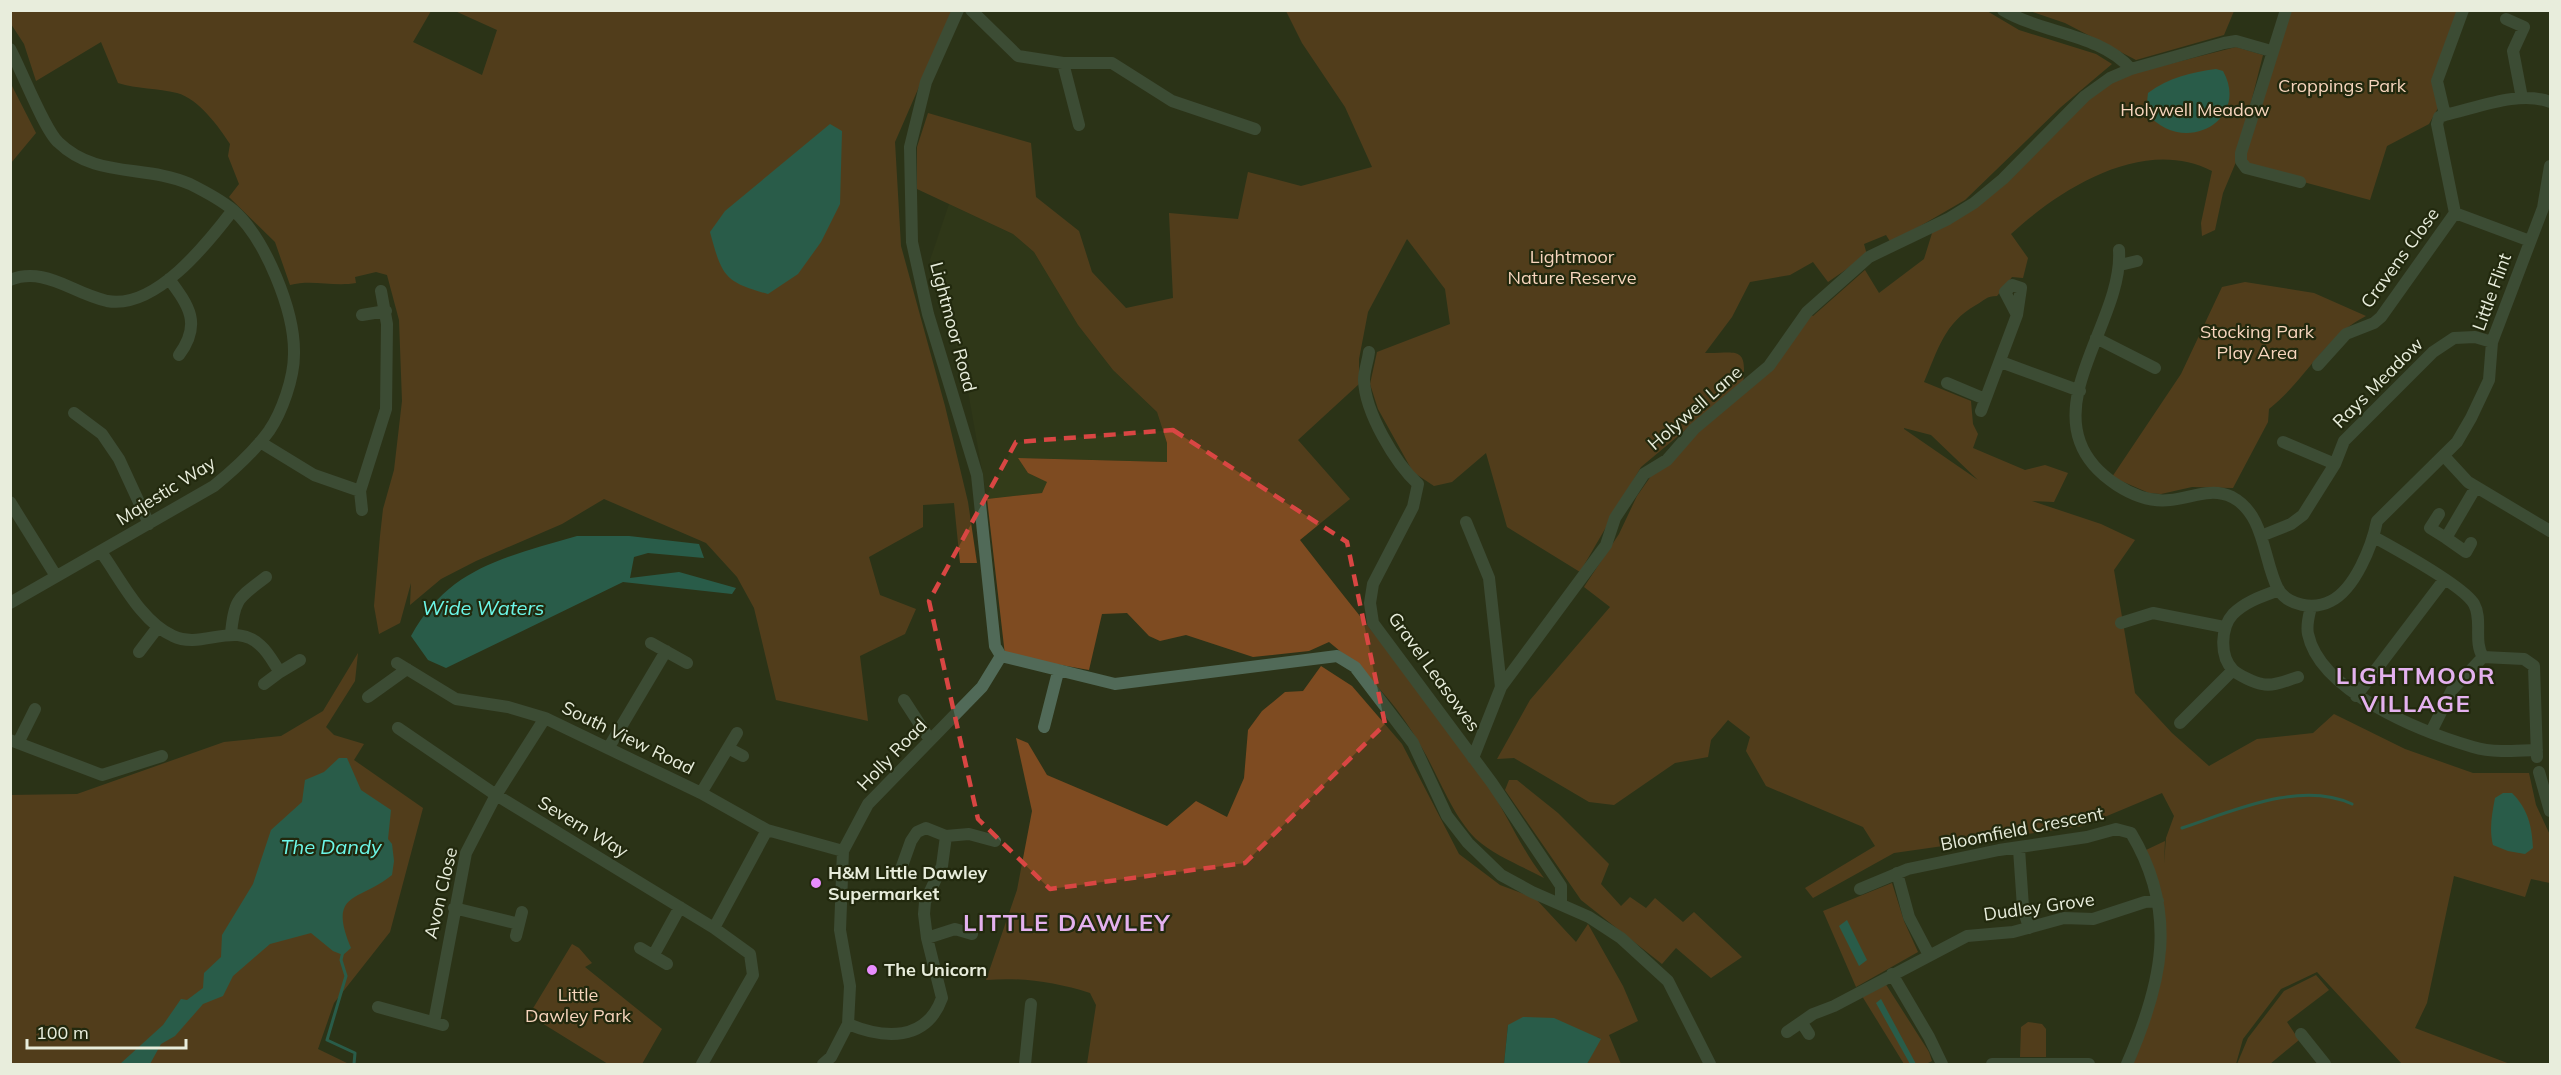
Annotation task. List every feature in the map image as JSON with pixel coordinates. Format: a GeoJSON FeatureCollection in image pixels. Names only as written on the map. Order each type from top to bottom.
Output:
{"type":"FeatureCollection","features":[{"type":"Feature","properties":{"kind":"street","name":"Lightmoor Road"},"geometry":{"type":"LineString","coordinates":[[958,10],[926,82],[910,147],[912,242],[928,314],[977,475],[995,646],[1001,656]]}},
{"type":"Feature","properties":{"kind":"street"},"geometry":{"type":"LineString","coordinates":[[971,10],[1018,56],[1063,63],[1112,63],[1172,101],[1255,129]]}},
{"type":"Feature","properties":{"kind":"street"},"geometry":{"type":"LineString","coordinates":[[2003,10],[2102,47],[2120,56],[2131,69]]}},
{"type":"Feature","properties":{"kind":"street"},"geometry":{"type":"LineString","coordinates":[[2286,10],[2271,51],[2241,153],[2241,161],[2246,168],[2300,182]]}},
{"type":"Feature","properties":{"kind":"street"},"geometry":{"type":"LineString","coordinates":[[2445,115],[2437,81],[2463,10]]}},
{"type":"Feature","properties":{"kind":"street"},"geometry":{"type":"LineString","coordinates":[[2506,19],[2524,27],[2513,51],[2522,98]]}},
{"type":"Feature","properties":{"kind":"street","name":"Holywell Lane"},"geometry":{"type":"LineString","coordinates":[[1473,758],[1501,687],[1606,545],[1615,518],[1644,474],[1667,459],[1694,429],[1769,366],[1807,312],[1869,257],[1948,219],[1974,203],[2003,179],[2085,96],[2110,78],[2131,69],[2236,41],[2271,51]]}},
{"type":"Feature","properties":{"kind":"street","name":"Majestic Way"},"geometry":{"type":"LineString","coordinates":[[10,49],[48,128],[56,141],[74,154],[97,166],[156,174],[189,184],[233,210],[262,245],[276,276],[285,304],[294,354],[285,397],[270,430],[244,462],[214,486],[10,603]]}},
{"type":"Feature","properties":{"kind":"street"},"geometry":{"type":"LineString","coordinates":[[1063,63],[1079,125]]}},
{"type":"Feature","properties":{"kind":"street"},"geometry":{"type":"LineString","coordinates":[[2530,241],[2455,213],[2437,124],[2439,117],[2445,115],[2522,98],[2540,98],[2550,102]]}},
{"type":"Feature","properties":{"kind":"street","name":"Little Flint"},"geometry":{"type":"LineString","coordinates":[[2311,607],[2325,604],[2339,597],[2351,581],[2374,537],[2377,521],[2457,442],[2489,381],[2492,342],[2530,241],[2547,208],[2550,166]]}},
{"type":"Feature","properties":{"kind":"street"},"geometry":{"type":"LineString","coordinates":[[10,280],[19,276],[39,276],[108,301],[130,300],[151,292],[169,279],[210,240],[233,210]]}},
{"type":"Feature","properties":{"kind":"street","name":"Cravens Close"},"geometry":{"type":"LineString","coordinates":[[2318,364],[2346,334],[2373,323],[2381,317],[2455,213]]}},
{"type":"Feature","properties":{"kind":"street"},"geometry":{"type":"LineString","coordinates":[[2119,250],[2120,265],[2116,287],[2096,338],[2080,391],[2076,421],[2080,443],[2093,463],[2111,480],[2141,498],[2159,501],[2202,493],[2220,493],[2244,506],[2261,536],[2279,590],[2289,599],[2311,607],[2307,623],[2314,649],[2331,671],[2356,696],[2379,710],[2431,732],[2474,747],[2537,754],[2534,666],[2524,658],[2483,657],[2452,690],[2431,732]]}},
{"type":"Feature","properties":{"kind":"street"},"geometry":{"type":"LineString","coordinates":[[2120,265],[2137,261]]}},
{"type":"Feature","properties":{"kind":"street"},"geometry":{"type":"LineString","coordinates":[[169,279],[187,303],[192,323],[189,341],[179,355]]}},
{"type":"Feature","properties":{"kind":"street"},"geometry":{"type":"LineString","coordinates":[[362,510],[360,491],[386,409],[388,345],[386,312],[381,291]]}},
{"type":"Feature","properties":{"kind":"street"},"geometry":{"type":"LineString","coordinates":[[362,315],[386,312]]}},
{"type":"Feature","properties":{"kind":"street"},"geometry":{"type":"LineString","coordinates":[[1947,383],[1983,405],[2017,315]]}},
{"type":"Feature","properties":{"kind":"street","name":"Rays Meadow"},"geometry":{"type":"LineString","coordinates":[[2261,536],[2291,524],[2303,515],[2335,464],[2344,441],[2433,352],[2454,338],[2475,337],[2492,342]]}},
{"type":"Feature","properties":{"kind":"street"},"geometry":{"type":"LineString","coordinates":[[2096,338],[2155,368]]}},
{"type":"Feature","properties":{"kind":"street","name":"Gravel Leasowes"},"geometry":{"type":"LineString","coordinates":[[1369,352],[1364,380],[1369,406],[1403,470],[1418,484],[1413,507],[1373,584],[1370,603],[1372,623],[1473,758],[1561,886],[1561,903]]}},
{"type":"Feature","properties":{"kind":"street"},"geometry":{"type":"LineString","coordinates":[[2001,362],[2080,391]]}},
{"type":"Feature","properties":{"kind":"street"},"geometry":{"type":"LineString","coordinates":[[74,413],[102,434],[113,451],[149,524]]}},
{"type":"Feature","properties":{"kind":"street"},"geometry":{"type":"LineString","coordinates":[[260,442],[314,475],[360,491]]}},
{"type":"Feature","properties":{"kind":"street"},"geometry":{"type":"LineString","coordinates":[[2283,442],[2335,464]]}},
{"type":"Feature","properties":{"kind":"street"},"geometry":{"type":"LineString","coordinates":[[2444,456],[2476,487],[2550,531]]}},
{"type":"Feature","properties":{"kind":"street"},"geometry":{"type":"LineString","coordinates":[[2446,538],[2476,487]]}},
{"type":"Feature","properties":{"kind":"street"},"geometry":{"type":"LineString","coordinates":[[10,502],[56,576]]}},
{"type":"Feature","properties":{"kind":"street"},"geometry":{"type":"LineString","coordinates":[[2439,514],[2430,528],[2466,552],[2471,543]]}},
{"type":"Feature","properties":{"kind":"street"},"geometry":{"type":"LineString","coordinates":[[1466,522],[1489,578],[1501,687]]}},
{"type":"Feature","properties":{"kind":"street"},"geometry":{"type":"LineString","coordinates":[[2374,537],[2467,596],[2474,604],[2477,643],[2483,657]]}},
{"type":"Feature","properties":{"kind":"street"},"geometry":{"type":"LineString","coordinates":[[102,552],[142,609],[158,627],[172,636],[188,641],[231,634],[248,637],[261,646],[280,672]]}},
{"type":"Feature","properties":{"kind":"street"},"geometry":{"type":"LineString","coordinates":[[2356,696],[2444,580]]}},
{"type":"Feature","properties":{"kind":"street"},"geometry":{"type":"LineString","coordinates":[[231,634],[233,608],[242,595],[262,584]]}},
{"type":"Feature","properties":{"kind":"street"},"geometry":{"type":"LineString","coordinates":[[2279,590],[2249,602],[2233,614],[2224,627],[2224,653],[2233,670],[2262,684],[2277,684],[2298,677]]}},
{"type":"Feature","properties":{"kind":"street"},"geometry":{"type":"LineString","coordinates":[[2121,623],[2153,613],[2224,627]]}},
{"type":"Feature","properties":{"kind":"street"},"geometry":{"type":"LineString","coordinates":[[138,652],[158,627]]}},
{"type":"Feature","properties":{"kind":"street"},"geometry":{"type":"LineString","coordinates":[[651,643],[687,663]]}},
{"type":"Feature","properties":{"kind":"street"},"geometry":{"type":"LineString","coordinates":[[609,747],[666,651]]}},
{"type":"Feature","properties":{"kind":"street"},"geometry":{"type":"LineString","coordinates":[[1001,656],[1058,672],[1115,684],[1337,656],[1354,667],[1413,744],[1447,816],[1468,843],[1501,875],[1532,892],[1561,903],[1621,938],[1668,981],[1710,1065]]}},
{"type":"Feature","properties":{"kind":"street","name":"Holly Road"},"geometry":{"type":"LineString","coordinates":[[823,1065],[831,1057],[848,1024],[850,986],[840,930],[843,851],[868,804],[982,687],[1001,656]]}},
{"type":"Feature","properties":{"kind":"street"},"geometry":{"type":"LineString","coordinates":[[264,684],[300,660]]}},
{"type":"Feature","properties":{"kind":"street","name":"South View Road"},"geometry":{"type":"LineString","coordinates":[[368,697],[402,666],[456,699],[508,707],[545,718],[609,747],[767,830],[843,851]]}},
{"type":"Feature","properties":{"kind":"street"},"geometry":{"type":"LineString","coordinates":[[2180,723],[2233,670]]}},
{"type":"Feature","properties":{"kind":"street"},"geometry":{"type":"LineString","coordinates":[[1044,727],[1058,672]]}},
{"type":"Feature","properties":{"kind":"street"},"geometry":{"type":"LineString","coordinates":[[904,700],[930,740]]}},
{"type":"Feature","properties":{"kind":"street"},"geometry":{"type":"LineString","coordinates":[[35,709],[14,741],[102,775],[162,756]]}},
{"type":"Feature","properties":{"kind":"street"},"geometry":{"type":"LineString","coordinates":[[2537,716],[2550,716]]}},
{"type":"Feature","properties":{"kind":"street","name":"Avon Close"},"geometry":{"type":"LineString","coordinates":[[378,1007],[438,1023],[454,908],[466,853],[496,795],[545,718]]}},
{"type":"Feature","properties":{"kind":"street","name":"Severn Way"},"geometry":{"type":"LineString","coordinates":[[398,728],[496,795],[680,906],[750,954],[753,975],[702,1065]]}},
{"type":"Feature","properties":{"kind":"street"},"geometry":{"type":"LineString","coordinates":[[701,794],[737,733]]}},
{"type":"Feature","properties":{"kind":"street"},"geometry":{"type":"LineString","coordinates":[[728,748],[743,756]]}},
{"type":"Feature","properties":{"kind":"street"},"geometry":{"type":"LineString","coordinates":[[2539,772],[2550,811]]}},
{"type":"Feature","properties":{"kind":"street"},"geometry":{"type":"LineString","coordinates":[[901,868],[917,832],[926,828],[946,836],[969,834],[995,841]]}},
{"type":"Feature","properties":{"kind":"street","name":"Bloomfield Crescent"},"geometry":{"type":"LineString","coordinates":[[1860,889],[1897,873],[1999,850],[2019,849],[2116,829],[2126,830],[2136,842],[2155,886],[2161,917],[2156,989],[2127,1065]]}},
{"type":"Feature","properties":{"kind":"street"},"geometry":{"type":"LineString","coordinates":[[714,928],[767,830]]}},
{"type":"Feature","properties":{"kind":"street"},"geometry":{"type":"LineString","coordinates":[[848,1024],[886,1036],[923,1025],[932,1018],[942,998],[927,938],[926,902],[942,866],[946,836]]}},
{"type":"Feature","properties":{"kind":"street"},"geometry":{"type":"LineString","coordinates":[[2019,849],[2023,907],[2029,928]]}},
{"type":"Feature","properties":{"kind":"street"},"geometry":{"type":"LineString","coordinates":[[1897,873],[1910,917],[1929,955]]}},
{"type":"Feature","properties":{"kind":"street","name":"Dudley Grove"},"geometry":{"type":"LineString","coordinates":[[1787,1032],[1967,936],[2029,928],[2064,918],[2093,920],[2145,902],[2158,901]]}},
{"type":"Feature","properties":{"kind":"street"},"geometry":{"type":"LineString","coordinates":[[653,956],[680,906]]}},
{"type":"Feature","properties":{"kind":"street"},"geometry":{"type":"LineString","coordinates":[[454,908],[519,924]]}},
{"type":"Feature","properties":{"kind":"street"},"geometry":{"type":"LineString","coordinates":[[927,938],[955,929],[972,934]]}},
{"type":"Feature","properties":{"kind":"street"},"geometry":{"type":"LineString","coordinates":[[640,948],[667,964]]}},
{"type":"Feature","properties":{"kind":"street"},"geometry":{"type":"LineString","coordinates":[[1892,974],[1929,1037],[1941,1065]]}},
{"type":"Feature","properties":{"kind":"street"},"geometry":{"type":"LineString","coordinates":[[1025,1065],[1031,1004]]}},
{"type":"Feature","properties":{"kind":"street"},"geometry":{"type":"LineString","coordinates":[[1802,1023],[1809,1034]]}},
{"type":"Feature","properties":{"kind":"street"},"geometry":{"type":"LineString","coordinates":[[2301,1034],[2325,1065]]}},
{"type":"Feature","properties":{"kind":"street"},"geometry":{"type":"LineString","coordinates":[[1992,1065],[2089,1065]]}},
{"type":"Feature","properties":{"kind":"highlighted area"},"geometry":{"type":"Polygon","coordinates":[[[1173,430],[1347,542],[1385,724],[1245,863],[1050,889],[978,819],[929,601],[1016,442],[1173,430]]]}},
{"type":"Feature","properties":{"kind":"shaded area"},"geometry":{"type":"Polygon","coordinates":[[[949,204],[1013,234],[1034,252],[1078,325],[1113,370],[1157,412],[1167,443],[1167,462],[1018,458],[1028,473],[1048,482],[1042,493],[987,499],[966,380],[930,260],[949,204]]]}},
{"type":"Feature","properties":{"kind":"green space"},"geometry":{"type":"Polygon","coordinates":[[[10,11],[431,11],[413,42],[482,75],[497,30],[455,11],[952,11],[895,142],[901,246],[945,406],[968,502],[977,563],[960,563],[954,503],[923,505],[923,527],[869,557],[880,595],[916,609],[905,634],[860,656],[868,721],[776,700],[754,608],[737,577],[706,543],[604,499],[562,524],[476,561],[441,579],[410,605],[411,583],[400,623],[379,634],[374,606],[380,536],[383,509],[394,470],[402,401],[399,320],[387,275],[376,272],[355,277],[356,283],[347,284],[298,283],[290,285],[275,242],[229,197],[239,184],[228,156],[230,144],[201,107],[177,93],[118,83],[101,42],[36,81],[24,44],[11,24],[10,11]]]}},
{"type":"Feature","properties":{"kind":"green space","name":"Lightmoor Nature Reserve"},"geometry":{"type":"Polygon","coordinates":[[[1286,11],[1987,11],[2019,30],[2096,54],[2112,64],[2061,107],[1965,200],[1891,243],[1886,235],[1864,244],[1867,255],[1828,282],[1813,262],[1790,275],[1750,282],[1732,317],[1705,353],[1731,353],[1741,356],[1744,370],[1743,382],[1641,467],[1580,572],[1507,527],[1486,453],[1452,482],[1434,486],[1413,472],[1378,409],[1370,384],[1377,352],[1450,324],[1445,289],[1407,239],[1368,312],[1359,359],[1359,384],[1298,440],[1350,499],[1300,540],[1465,752],[1544,878],[1500,856],[1476,839],[1460,819],[1422,748],[1392,703],[1357,666],[1329,642],[1309,651],[1253,657],[1186,635],[1160,641],[1149,636],[1127,613],[1102,614],[1089,670],[1005,655],[987,499],[1042,493],[1047,482],[1028,473],[1018,458],[1167,462],[1167,443],[1157,412],[1113,370],[1078,325],[1034,252],[1013,234],[917,189],[917,147],[928,113],[1031,143],[1036,197],[1079,231],[1092,272],[1126,308],[1173,298],[1169,213],[1238,219],[1248,172],[1301,186],[1372,167],[1345,107],[1302,43],[1286,11]]]}},
{"type":"Feature","properties":{"kind":"green space"},"geometry":{"type":"Polygon","coordinates":[[[2030,11],[2234,11],[2224,35],[2136,60],[2065,23],[2030,11]]]}},
{"type":"Feature","properties":{"kind":"green space","name":"Croppings Park"},"geometry":{"type":"Polygon","coordinates":[[[2289,11],[2459,11],[2432,80],[2438,108],[2429,124],[2387,146],[2370,200],[2248,167],[2243,153],[2289,11]]]}},
{"type":"Feature","properties":{"kind":"green space","name":"Holywell Meadow"},"geometry":{"type":"Polygon","coordinates":[[[2236,47],[2263,55],[2236,162],[2223,193],[2215,230],[2202,236],[2201,223],[2212,171],[2186,162],[2159,160],[2132,163],[2105,172],[2079,185],[2054,200],[2011,234],[2028,258],[2023,278],[2012,277],[1997,296],[1986,299],[1956,320],[1943,338],[1924,382],[1971,401],[1973,424],[1978,434],[1973,448],[2025,470],[2045,465],[2068,473],[2054,502],[2032,501],[2101,524],[2135,540],[2114,570],[2135,693],[2172,733],[2209,766],[2257,739],[2313,733],[2334,714],[2405,749],[2473,773],[2529,773],[2536,805],[2550,835],[2550,883],[2531,879],[2525,897],[2454,876],[2427,1003],[2415,1028],[2510,1064],[2402,1064],[2317,972],[2281,989],[2243,1039],[2236,1064],[2131,1064],[2157,997],[2162,932],[2146,850],[2165,841],[2164,864],[2166,838],[2174,816],[2162,793],[2083,826],[1894,853],[1813,898],[1805,888],[1875,846],[1863,827],[1766,786],[1746,751],[1750,737],[1728,720],[1711,740],[1708,757],[1675,763],[1614,805],[1589,802],[1514,758],[1497,759],[1530,700],[1610,607],[1584,587],[1619,534],[1637,496],[1651,476],[1769,366],[1807,312],[1813,316],[1865,270],[1879,293],[1924,259],[1933,230],[1942,228],[2100,89],[2122,76],[2236,47]],[[1904,428],[1978,480],[1931,435],[1904,428]]]}},
{"type":"Feature","properties":{"kind":"green space"},"geometry":{"type":"Polygon","coordinates":[[[11,84],[36,133],[10,163],[11,84]]]}},
{"type":"Feature","properties":{"kind":"green space","name":"Stocking Park Play Area"},"geometry":{"type":"Polygon","coordinates":[[[2245,282],[2314,293],[2366,316],[2338,335],[2282,398],[2269,409],[2268,422],[2233,488],[2192,487],[2161,494],[2149,493],[2112,477],[2181,374],[2222,287],[2245,282]]]}},
{"type":"Feature","properties":{"kind":"green space"},"geometry":{"type":"Polygon","coordinates":[[[358,653],[355,681],[326,727],[334,735],[364,744],[354,760],[423,808],[390,932],[334,1003],[318,1049],[349,1064],[11,1064],[10,795],[77,794],[224,742],[281,736],[323,711],[358,653]]]}},
{"type":"Feature","properties":{"kind":"green space"},"geometry":{"type":"Polygon","coordinates":[[[1321,666],[1352,686],[1402,744],[1459,854],[1500,885],[1535,898],[1576,942],[1588,924],[1623,986],[1638,1021],[1609,1035],[1621,1064],[1587,1064],[1600,1038],[1508,1025],[1504,1064],[1087,1064],[1096,1005],[1090,993],[1038,981],[986,980],[1017,890],[1032,811],[1016,738],[1028,743],[1047,775],[1167,826],[1196,801],[1227,817],[1244,778],[1248,730],[1262,711],[1285,692],[1303,691],[1321,666]]]}},
{"type":"Feature","properties":{"kind":"green space"},"geometry":{"type":"Polygon","coordinates":[[[1509,780],[1517,780],[1558,813],[1609,864],[1601,884],[1621,906],[1630,897],[1646,908],[1655,898],[1683,922],[1694,912],[1742,957],[1711,978],[1676,948],[1662,964],[1581,900],[1505,790],[1509,780]]]}},
{"type":"Feature","properties":{"kind":"green space"},"geometry":{"type":"Polygon","coordinates":[[[1892,883],[1904,921],[1918,952],[1856,987],[1823,911],[1892,883]]]}},
{"type":"Feature","properties":{"kind":"green space","name":"Little Dawley Park"},"geometry":{"type":"Polygon","coordinates":[[[572,944],[579,948],[592,963],[585,967],[662,1029],[642,1064],[608,1064],[529,1015],[572,944]]]}},
{"type":"Feature","properties":{"kind":"green space"},"geometry":{"type":"Polygon","coordinates":[[[2316,975],[2329,990],[2287,1022],[2299,1040],[2270,1064],[2237,1064],[2248,1038],[2284,991],[2316,975]]]}},
{"type":"Feature","properties":{"kind":"green space"},"geometry":{"type":"Polygon","coordinates":[[[1885,983],[1929,1052],[1932,1061],[1926,1064],[1904,1064],[1862,996],[1885,983]]]}},
{"type":"Feature","properties":{"kind":"green space"},"geometry":{"type":"Polygon","coordinates":[[[2028,1022],[2042,1024],[2046,1029],[2046,1057],[2020,1057],[2021,1027],[2028,1022]]]}},
{"type":"Feature","properties":{"kind":"water"},"geometry":{"type":"Polygon","coordinates":[[[2216,69],[2223,71],[2229,89],[2228,105],[2220,118],[2208,127],[2194,132],[2177,132],[2161,125],[2146,112],[2148,93],[2164,83],[2180,76],[2216,69]]]}},
{"type":"Feature","properties":{"kind":"water"},"geometry":{"type":"Polygon","coordinates":[[[830,124],[842,131],[840,204],[821,242],[798,274],[768,294],[733,281],[722,268],[710,232],[725,211],[830,124]]]}},
{"type":"Feature","properties":{"kind":"water","name":"Wide Waters"},"geometry":{"type":"Polygon","coordinates":[[[577,536],[629,536],[699,544],[704,558],[648,553],[634,557],[630,578],[679,572],[736,588],[732,594],[623,582],[446,668],[428,660],[411,636],[426,613],[443,594],[482,568],[526,551],[577,536]]]}},
{"type":"Feature","properties":{"kind":"water","name":"The Dandy"},"geometry":{"type":"Polygon","coordinates":[[[339,758],[347,758],[361,790],[391,810],[388,839],[392,844],[394,861],[392,875],[350,900],[345,907],[343,916],[345,930],[351,948],[343,955],[333,951],[311,933],[270,944],[233,976],[223,996],[203,1004],[175,1036],[161,1044],[150,1064],[120,1064],[163,1025],[181,999],[187,1000],[203,988],[204,973],[221,957],[222,935],[253,884],[271,830],[302,802],[305,780],[324,772],[339,758]]]}},
{"type":"Feature","properties":{"kind":"water"},"geometry":{"type":"Polygon","coordinates":[[[2503,793],[2512,793],[2522,805],[2528,818],[2533,848],[2525,854],[2493,845],[2491,827],[2495,798],[2503,793]]]}},
{"type":"Feature","properties":{"kind":"water"},"geometry":{"type":"Polygon","coordinates":[[[1847,920],[1867,960],[1859,966],[1839,926],[1847,920]]]}},
{"type":"Feature","properties":{"kind":"water"},"geometry":{"type":"Polygon","coordinates":[[[1881,999],[1916,1064],[1910,1064],[1876,1003],[1881,999]]]}},
{"type":"Feature","properties":{"kind":"water"},"geometry":{"type":"Polygon","coordinates":[[[1523,1017],[1554,1018],[1601,1039],[1587,1064],[1504,1064],[1508,1025],[1523,1017]]]}},
{"type":"Feature","properties":{"kind":"waterway"},"geometry":{"type":"LineString","coordinates":[[2182,828],[2244,807],[2289,797],[2311,795],[2332,797],[2352,804]]}},
{"type":"Feature","properties":{"kind":"waterway"},"geometry":{"type":"LineString","coordinates":[[343,951],[341,960],[346,976],[327,1040],[355,1053],[354,1064]]}},
{"type":"Feature","properties":{"kind":"place","name":"H&M Little Dawley Supermarket"},"geometry":{"type":"Point","coordinates":[816,883]}},
{"type":"Feature","properties":{"kind":"place","name":"The Unicorn"},"geometry":{"type":"Point","coordinates":[872,970]}},
{"type":"Feature","properties":{"kind":"district","name":"LIGHTMOOR VILLAGE"},"geometry":{"type":"Point","coordinates":[2416,690]}},
{"type":"Feature","properties":{"kind":"district","name":"LITTLE DAWLEY"},"geometry":{"type":"Point","coordinates":[1067,923]}}]}
